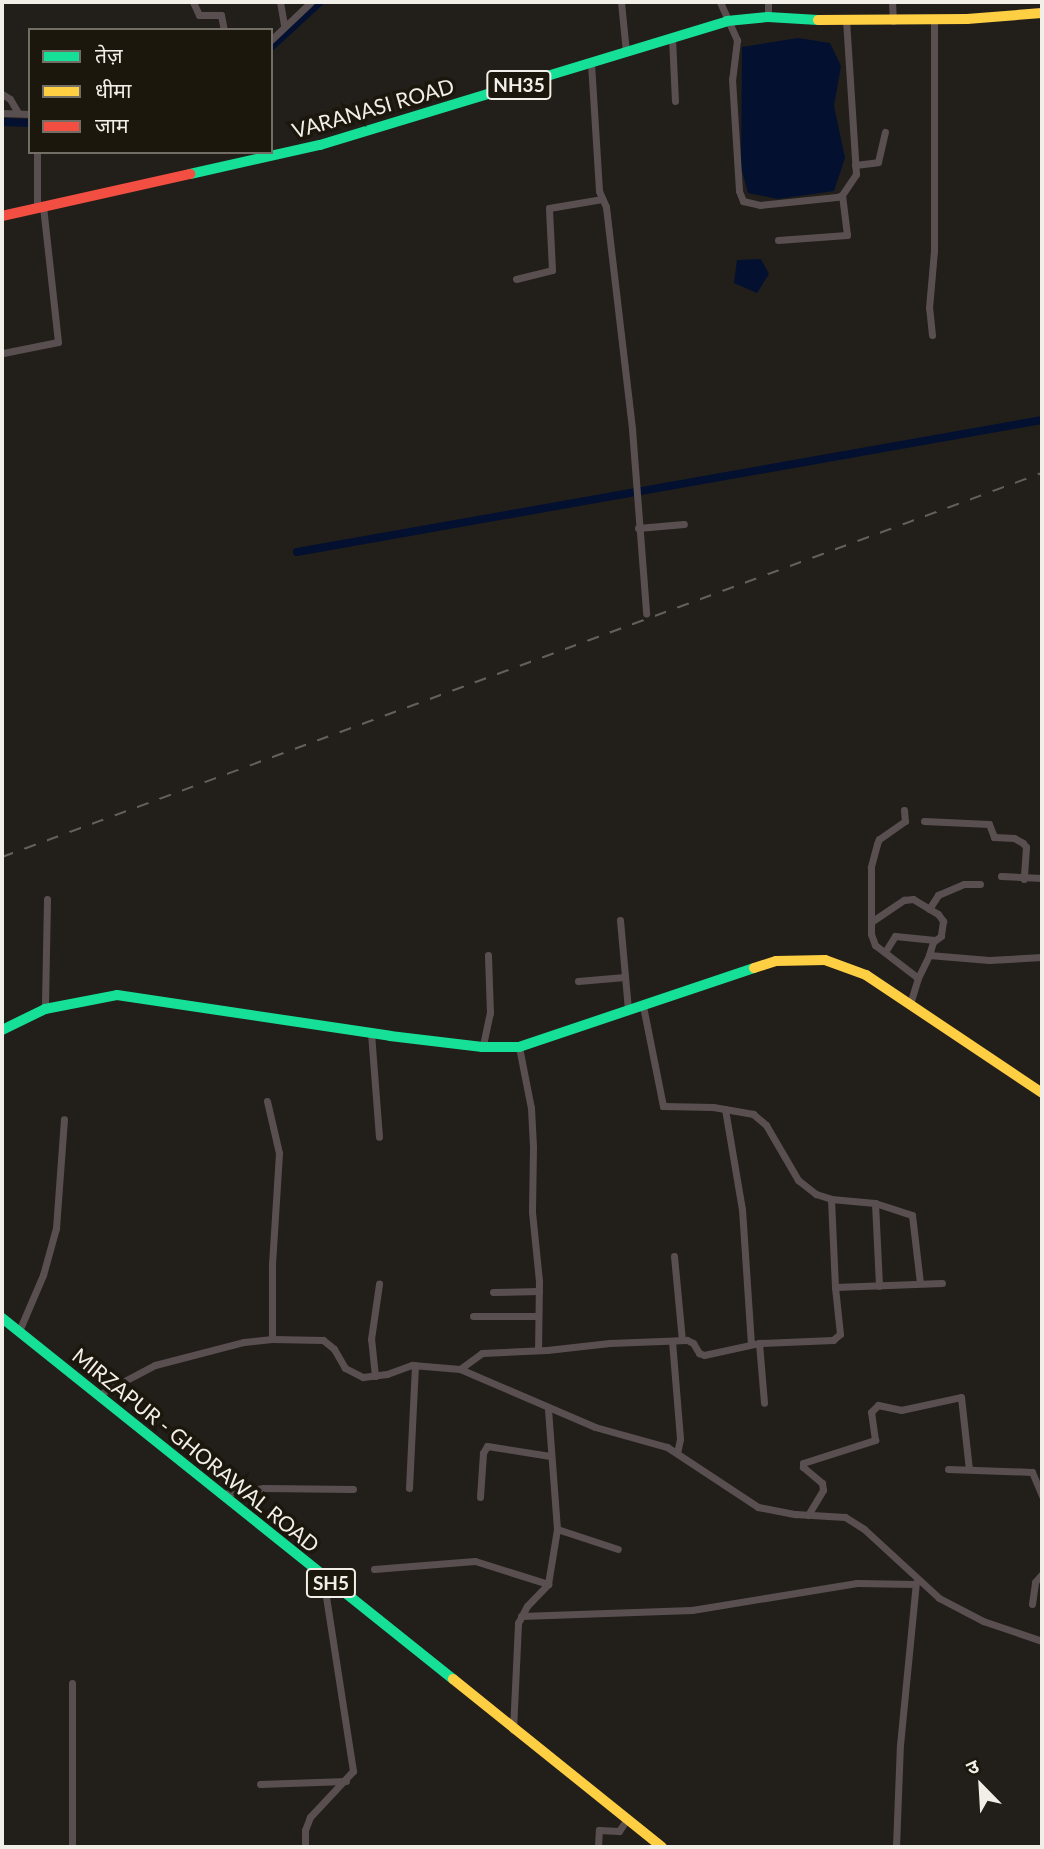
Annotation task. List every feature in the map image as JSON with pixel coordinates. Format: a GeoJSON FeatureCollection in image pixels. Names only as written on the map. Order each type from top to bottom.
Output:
{"type":"FeatureCollection","features":[{"type":"Feature","properties":{"kind":"main road","name":"VARANASI ROAD"},"geometry":{"type":"LineString","coordinates":[[2,216],[320,145],[727,22],[768,17],[934,20],[1042,13]]}},
{"type":"Feature","properties":{"kind":"main road"},"geometry":{"type":"LineString","coordinates":[[2,1030],[45,1004],[117,995],[371,1033],[519,1047],[628,1008],[643,1006],[776,961],[825,960],[866,975],[1042,1093]]}},
{"type":"Feature","properties":{"kind":"main road","name":"MIRZAPUR - GHORAWAL ROAD"},"geometry":{"type":"LineString","coordinates":[[2,1318],[662,1847]]}},
{"type":"Feature","properties":{"kind":"street"},"geometry":{"type":"LineString","coordinates":[[193,2],[199,15],[220,15],[223,28]]}},
{"type":"Feature","properties":{"kind":"street"},"geometry":{"type":"LineString","coordinates":[[281,2],[284,25]]}},
{"type":"Feature","properties":{"kind":"street"},"geometry":{"type":"LineString","coordinates":[[273,38],[310,2]]}},
{"type":"Feature","properties":{"kind":"street"},"geometry":{"type":"LineString","coordinates":[[621,2],[626,53]]}},
{"type":"Feature","properties":{"kind":"street"},"geometry":{"type":"LineString","coordinates":[[720,2],[737,40],[733,79],[741,197],[748,203],[768,205],[842,195]]}},
{"type":"Feature","properties":{"kind":"street"},"geometry":{"type":"LineString","coordinates":[[768,2],[768,17]]}},
{"type":"Feature","properties":{"kind":"street"},"geometry":{"type":"LineString","coordinates":[[892,2],[893,21]]}},
{"type":"Feature","properties":{"kind":"street"},"geometry":{"type":"LineString","coordinates":[[778,240],[847,235],[842,195],[856,174],[846,20]]}},
{"type":"Feature","properties":{"kind":"street"},"geometry":{"type":"LineString","coordinates":[[932,335],[929,308],[934,251],[934,20]]}},
{"type":"Feature","properties":{"kind":"street"},"geometry":{"type":"LineString","coordinates":[[673,38],[675,101]]}},
{"type":"Feature","properties":{"kind":"street"},"geometry":{"type":"LineString","coordinates":[[591,63],[601,199],[606,207],[637,486],[646,613]]}},
{"type":"Feature","properties":{"kind":"street"},"geometry":{"type":"LineString","coordinates":[[2,94],[12,101],[18,113]]}},
{"type":"Feature","properties":{"kind":"street"},"geometry":{"type":"LineString","coordinates":[[2,113],[28,114]]}},
{"type":"Feature","properties":{"kind":"street"},"geometry":{"type":"LineString","coordinates":[[855,165],[878,162],[885,132]]}},
{"type":"Feature","properties":{"kind":"street"},"geometry":{"type":"LineString","coordinates":[[3,353],[58,342],[40,207],[37,154]]}},
{"type":"Feature","properties":{"kind":"street"},"geometry":{"type":"LineString","coordinates":[[516,279],[552,270],[549,208],[601,199]]}},
{"type":"Feature","properties":{"kind":"street"},"geometry":{"type":"LineString","coordinates":[[638,528],[684,524]]}},
{"type":"Feature","properties":{"kind":"street"},"geometry":{"type":"LineString","coordinates":[[904,810],[905,821],[879,839],[871,867],[872,940],[918,978]]}},
{"type":"Feature","properties":{"kind":"street"},"geometry":{"type":"LineString","coordinates":[[924,821],[986,823],[990,825],[994,837],[1014,838],[1023,843],[1026,847],[1024,879]]}},
{"type":"Feature","properties":{"kind":"street"},"geometry":{"type":"LineString","coordinates":[[1001,876],[1042,878]]}},
{"type":"Feature","properties":{"kind":"street"},"geometry":{"type":"LineString","coordinates":[[929,909],[938,895],[964,884],[980,884]]}},
{"type":"Feature","properties":{"kind":"street"},"geometry":{"type":"LineString","coordinates":[[871,922],[907,899],[929,909],[943,921],[941,936],[935,940],[910,1004]]}},
{"type":"Feature","properties":{"kind":"street"},"geometry":{"type":"LineString","coordinates":[[45,1004],[47,900]]}},
{"type":"Feature","properties":{"kind":"street"},"geometry":{"type":"LineString","coordinates":[[620,920],[628,1008]]}},
{"type":"Feature","properties":{"kind":"street"},"geometry":{"type":"LineString","coordinates":[[885,952],[895,936],[935,940]]}},
{"type":"Feature","properties":{"kind":"street"},"geometry":{"type":"LineString","coordinates":[[483,1043],[490,1013],[488,955]]}},
{"type":"Feature","properties":{"kind":"street"},"geometry":{"type":"LineString","coordinates":[[929,955],[989,960],[1042,957]]}},
{"type":"Feature","properties":{"kind":"street"},"geometry":{"type":"LineString","coordinates":[[578,981],[625,977]]}},
{"type":"Feature","properties":{"kind":"street"},"geometry":{"type":"LineString","coordinates":[[643,1006],[663,1106],[725,1109],[753,1114],[760,1118],[799,1180],[816,1194],[831,1199],[875,1203],[914,1217],[920,1283]]}},
{"type":"Feature","properties":{"kind":"street"},"geometry":{"type":"LineString","coordinates":[[371,1033],[379,1138]]}},
{"type":"Feature","properties":{"kind":"street"},"geometry":{"type":"LineString","coordinates":[[519,1047],[531,1108],[532,1212],[539,1291],[538,1350]]}},
{"type":"Feature","properties":{"kind":"street"},"geometry":{"type":"LineString","coordinates":[[267,1101],[279,1153],[272,1264],[272,1339]]}},
{"type":"Feature","properties":{"kind":"street"},"geometry":{"type":"LineString","coordinates":[[725,1109],[742,1209],[755,1344],[764,1403]]}},
{"type":"Feature","properties":{"kind":"street"},"geometry":{"type":"LineString","coordinates":[[19,1331],[43,1275],[56,1228],[64,1119]]}},
{"type":"Feature","properties":{"kind":"street"},"geometry":{"type":"LineString","coordinates":[[460,1368],[482,1353],[610,1343],[691,1341],[701,1355],[755,1344],[837,1340],[841,1334],[835,1287],[831,1199]]}},
{"type":"Feature","properties":{"kind":"street"},"geometry":{"type":"LineString","coordinates":[[875,1203],[879,1286]]}},
{"type":"Feature","properties":{"kind":"street"},"geometry":{"type":"LineString","coordinates":[[674,1256],[682,1340]]}},
{"type":"Feature","properties":{"kind":"street"},"geometry":{"type":"LineString","coordinates":[[835,1287],[942,1283]]}},
{"type":"Feature","properties":{"kind":"street"},"geometry":{"type":"LineString","coordinates":[[375,1376],[371,1339],[379,1284]]}},
{"type":"Feature","properties":{"kind":"street"},"geometry":{"type":"LineString","coordinates":[[493,1292],[539,1291]]}},
{"type":"Feature","properties":{"kind":"street"},"geometry":{"type":"LineString","coordinates":[[473,1316],[538,1316]]}},
{"type":"Feature","properties":{"kind":"street"},"geometry":{"type":"LineString","coordinates":[[98,1395],[155,1365],[244,1342],[272,1339],[297,1342],[323,1340],[330,1344],[350,1372],[363,1377],[415,1365],[460,1368],[595,1427],[652,1441],[677,1452],[745,1502],[765,1510],[808,1516],[835,1515],[851,1520],[917,1582],[939,1598],[974,1617],[1042,1641]]}},
{"type":"Feature","properties":{"kind":"street"},"geometry":{"type":"LineString","coordinates":[[672,1341],[680,1439],[677,1452]]}},
{"type":"Feature","properties":{"kind":"street"},"geometry":{"type":"LineString","coordinates":[[409,1488],[415,1365]]}},
{"type":"Feature","properties":{"kind":"street"},"geometry":{"type":"LineString","coordinates":[[808,1516],[823,1490],[822,1483],[803,1467],[803,1463],[875,1440],[872,1412],[878,1405],[901,1410],[961,1397],[969,1469]]}},
{"type":"Feature","properties":{"kind":"street"},"geometry":{"type":"LineString","coordinates":[[513,1730],[521,1616],[548,1584],[557,1529],[548,1408]]}},
{"type":"Feature","properties":{"kind":"street"},"geometry":{"type":"LineString","coordinates":[[480,1497],[483,1453],[487,1446],[550,1456]]}},
{"type":"Feature","properties":{"kind":"street"},"geometry":{"type":"LineString","coordinates":[[948,1469],[1039,1474],[1038,1491],[1042,1496]]}},
{"type":"Feature","properties":{"kind":"street"},"geometry":{"type":"LineString","coordinates":[[221,1494],[264,1488],[353,1489]]}},
{"type":"Feature","properties":{"kind":"street"},"geometry":{"type":"LineString","coordinates":[[557,1529],[618,1549]]}},
{"type":"Feature","properties":{"kind":"street"},"geometry":{"type":"LineString","coordinates":[[374,1569],[475,1561],[548,1584]]}},
{"type":"Feature","properties":{"kind":"street"},"geometry":{"type":"LineString","coordinates":[[1032,1604],[1035,1582],[1042,1574]]}},
{"type":"Feature","properties":{"kind":"street"},"geometry":{"type":"LineString","coordinates":[[305,1847],[305,1830],[310,1817],[346,1782],[354,1765],[323,1577]]}},
{"type":"Feature","properties":{"kind":"street"},"geometry":{"type":"LineString","coordinates":[[521,1616],[692,1609],[856,1583],[917,1582]]}},
{"type":"Feature","properties":{"kind":"street"},"geometry":{"type":"LineString","coordinates":[[896,1847],[897,1784],[917,1582]]}},
{"type":"Feature","properties":{"kind":"street"},"geometry":{"type":"LineString","coordinates":[[72,1683],[72,1847]]}},
{"type":"Feature","properties":{"kind":"street"},"geometry":{"type":"LineString","coordinates":[[260,1784],[346,1782]]}},
{"type":"Feature","properties":{"kind":"street"},"geometry":{"type":"LineString","coordinates":[[598,1847],[599,1830],[619,1831],[627,1819]]}},
{"type":"Feature","properties":{"kind":"water"},"geometry":{"type":"Polygon","coordinates":[[[798,38],[830,43],[841,66],[834,106],[845,158],[834,191],[778,199],[748,193],[741,167],[742,47],[798,38]]]}},
{"type":"Feature","properties":{"kind":"water"},"geometry":{"type":"Polygon","coordinates":[[[761,259],[769,274],[757,293],[734,283],[737,260],[761,259]]]}},
{"type":"Feature","properties":{"kind":"waterway"},"geometry":{"type":"LineString","coordinates":[[273,45],[320,2]]}},
{"type":"Feature","properties":{"kind":"waterway"},"geometry":{"type":"LineString","coordinates":[[2,122],[28,123]]}},
{"type":"Feature","properties":{"kind":"waterway"},"geometry":{"type":"LineString","coordinates":[[297,552],[1042,420]]}},
{"type":"Feature","properties":{"kind":"railway"},"geometry":{"type":"LineString","coordinates":[[2,857],[1042,473]]}},
{"type":"Feature","properties":{"kind":"traffic: fast"},"geometry":{"type":"LineString","coordinates":[[190,174],[320,145],[727,21],[768,17],[818,20]]}},
{"type":"Feature","properties":{"kind":"traffic: fast"},"geometry":{"type":"LineString","coordinates":[[2,1030],[45,1009],[117,995],[390,1036],[482,1047],[519,1047],[754,968]]}},
{"type":"Feature","properties":{"kind":"traffic: fast"},"geometry":{"type":"LineString","coordinates":[[2,1318],[453,1679]]}},
{"type":"Feature","properties":{"kind":"traffic: slow"},"geometry":{"type":"LineString","coordinates":[[818,20],[967,19],[1042,13]]}},
{"type":"Feature","properties":{"kind":"traffic: slow"},"geometry":{"type":"LineString","coordinates":[[754,968],[776,961],[825,960],[866,975],[1042,1093]]}},
{"type":"Feature","properties":{"kind":"traffic: slow"},"geometry":{"type":"LineString","coordinates":[[453,1679],[662,1847]]}},
{"type":"Feature","properties":{"kind":"traffic: jam"},"geometry":{"type":"LineString","coordinates":[[2,216],[190,174]]}}]}
